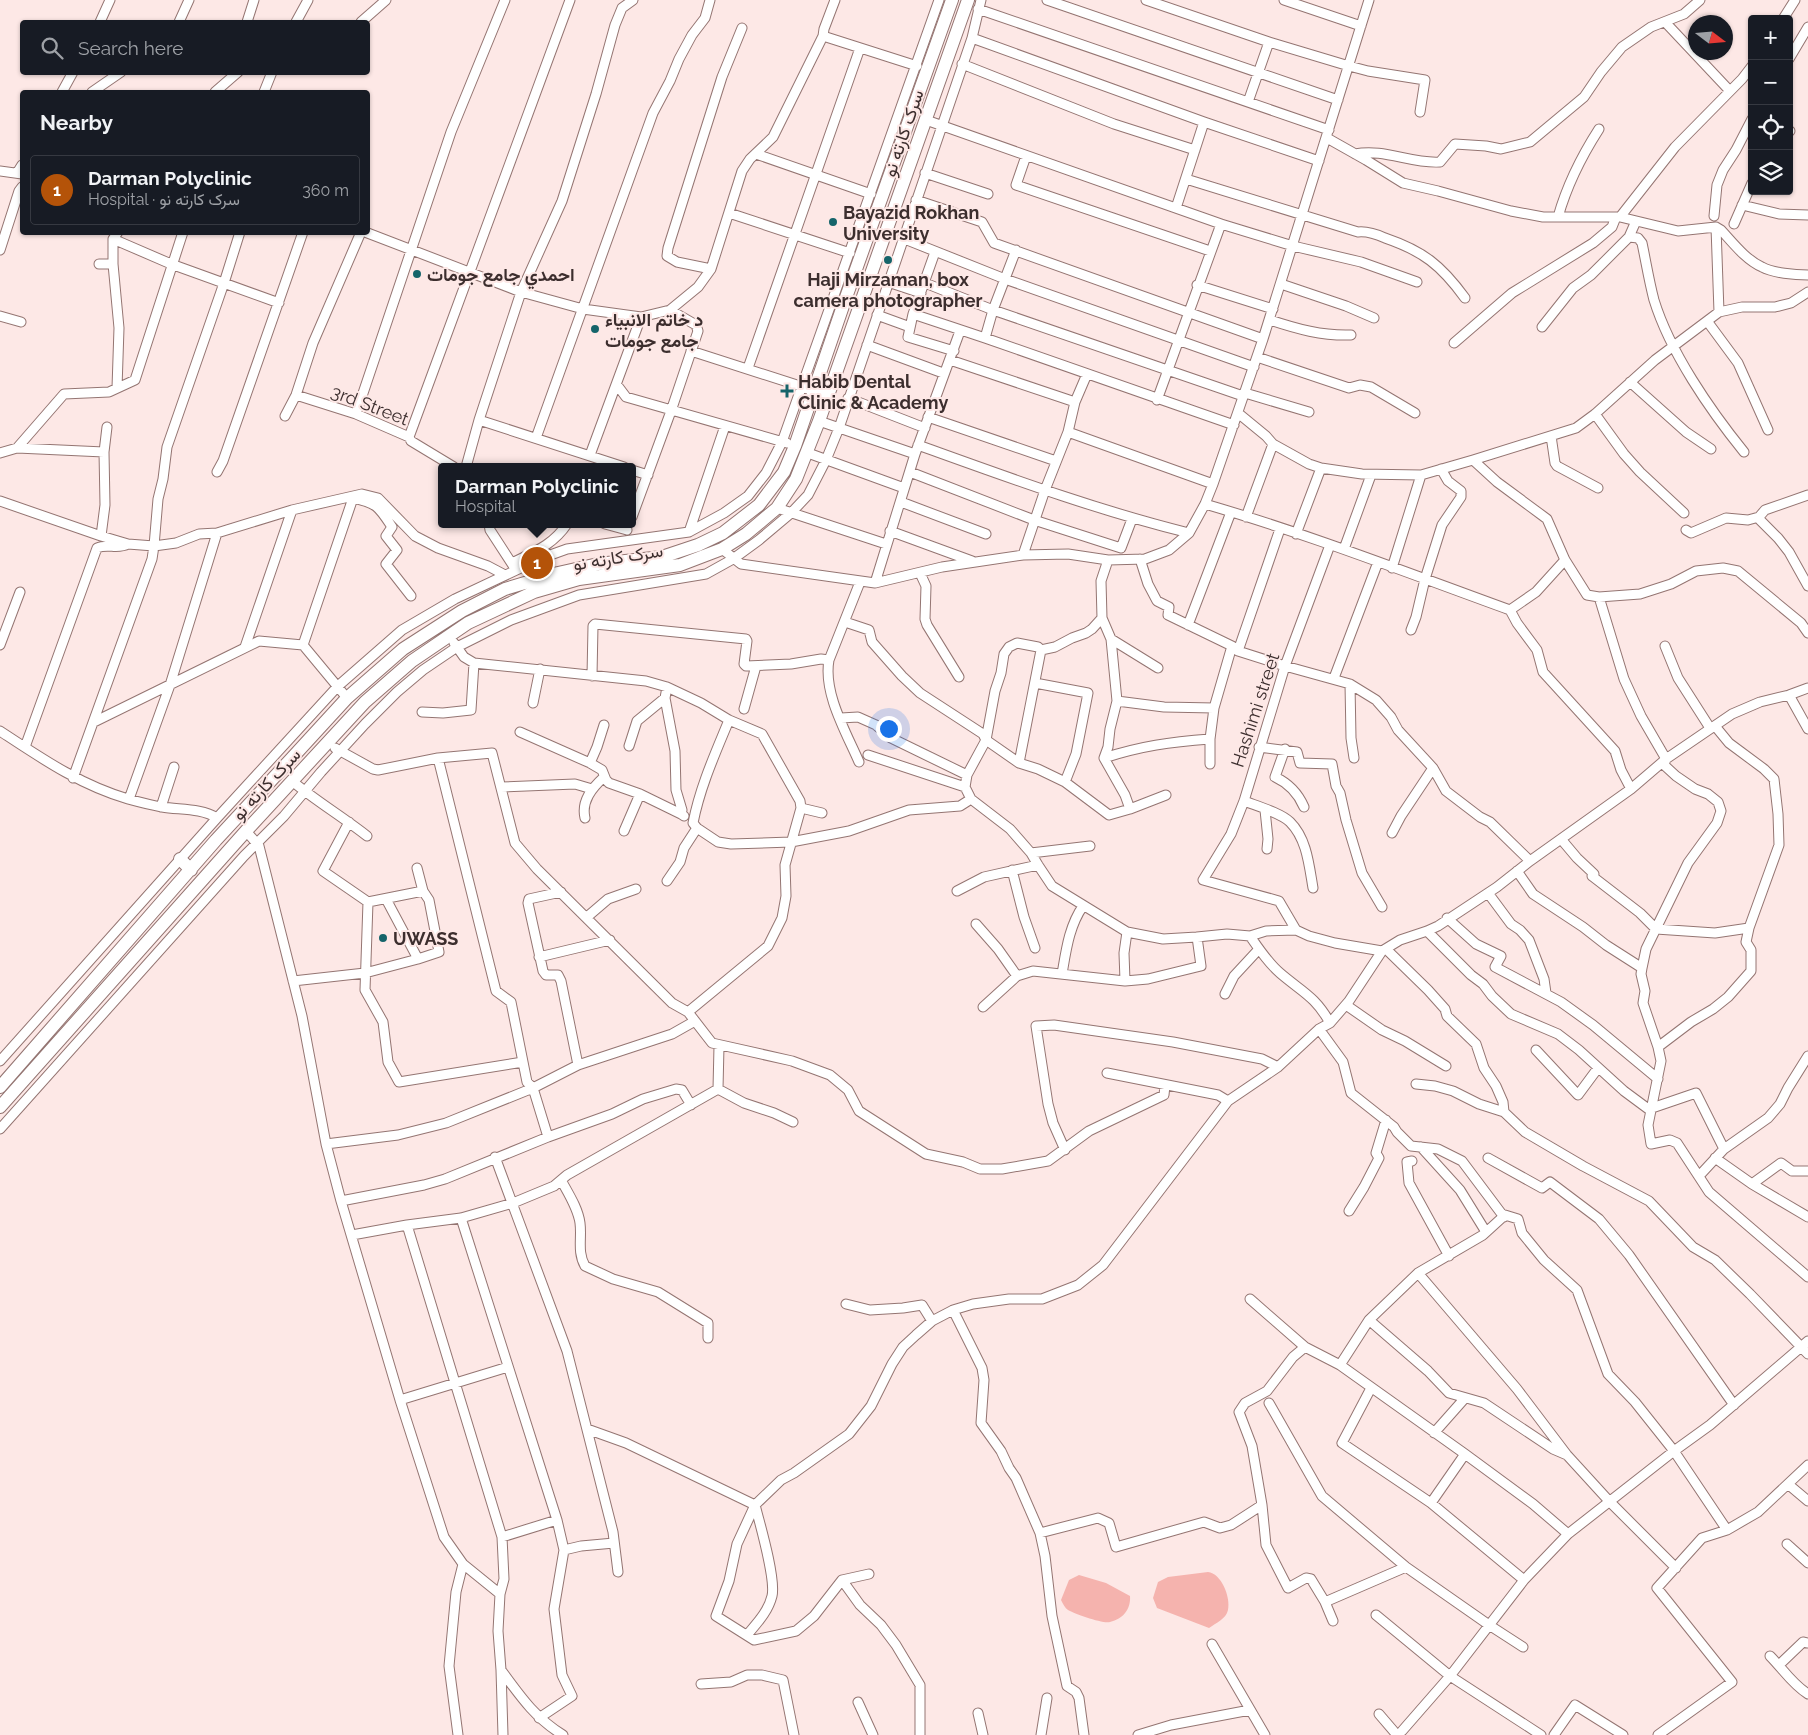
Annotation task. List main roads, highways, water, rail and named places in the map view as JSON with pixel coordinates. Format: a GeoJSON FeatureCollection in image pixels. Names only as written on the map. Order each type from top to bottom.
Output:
{"type":"FeatureCollection","features":[{"type":"Feature","properties":{"kind":"highway","name":"سرک کارته نو"},"geometry":{"type":"LineString","coordinates":[[0,1087],[191,870],[348,698],[404,649],[465,617],[505,589],[558,573],[598,564],[662,556],[698,545],[723,533],[759,505],[784,472],[795,446],[808,388],[952,0]]}},
{"type":"Feature","properties":{"kind":"highway","name":"سرک کارته نو"},"geometry":{"type":"LineString","coordinates":[[0,1106],[246,831],[365,702],[412,661],[449,635],[465,617],[534,592],[579,579],[680,565],[722,549],[746,534],[777,508],[796,479],[808,453],[968,0]]}},
{"type":"Feature","properties":{"kind":"highway"},"geometry":{"type":"LineString","coordinates":[[404,649],[412,661]]}},
{"type":"Feature","properties":{"kind":"highway"},"geometry":{"type":"LineString","coordinates":[[180,859],[191,870]]}},
{"type":"Feature","properties":{"kind":"place","name":"Bayazid Rokhan University"},"geometry":{"type":"Point","coordinates":[833,222]}},
{"type":"Feature","properties":{"kind":"place","name":"Haji Mirzaman, box camera photographer"},"geometry":{"type":"Point","coordinates":[888,260]}},
{"type":"Feature","properties":{"kind":"place","name":"احمدي جامع جومات"},"geometry":{"type":"Point","coordinates":[417,274]}},
{"type":"Feature","properties":{"kind":"place","name":"د خاتم الانبیاء جامع جومات"},"geometry":{"type":"Point","coordinates":[595,329]}},
{"type":"Feature","properties":{"kind":"place","name":"Habib Dental Clinic & Academy"},"geometry":{"type":"Point","coordinates":[787,391]}},
{"type":"Feature","properties":{"kind":"place","name":"Darman Polyclinic"},"geometry":{"type":"Point","coordinates":[537,563]}},
{"type":"Feature","properties":{"kind":"place","name":"UWASS"},"geometry":{"type":"Point","coordinates":[383,938]}}]}
